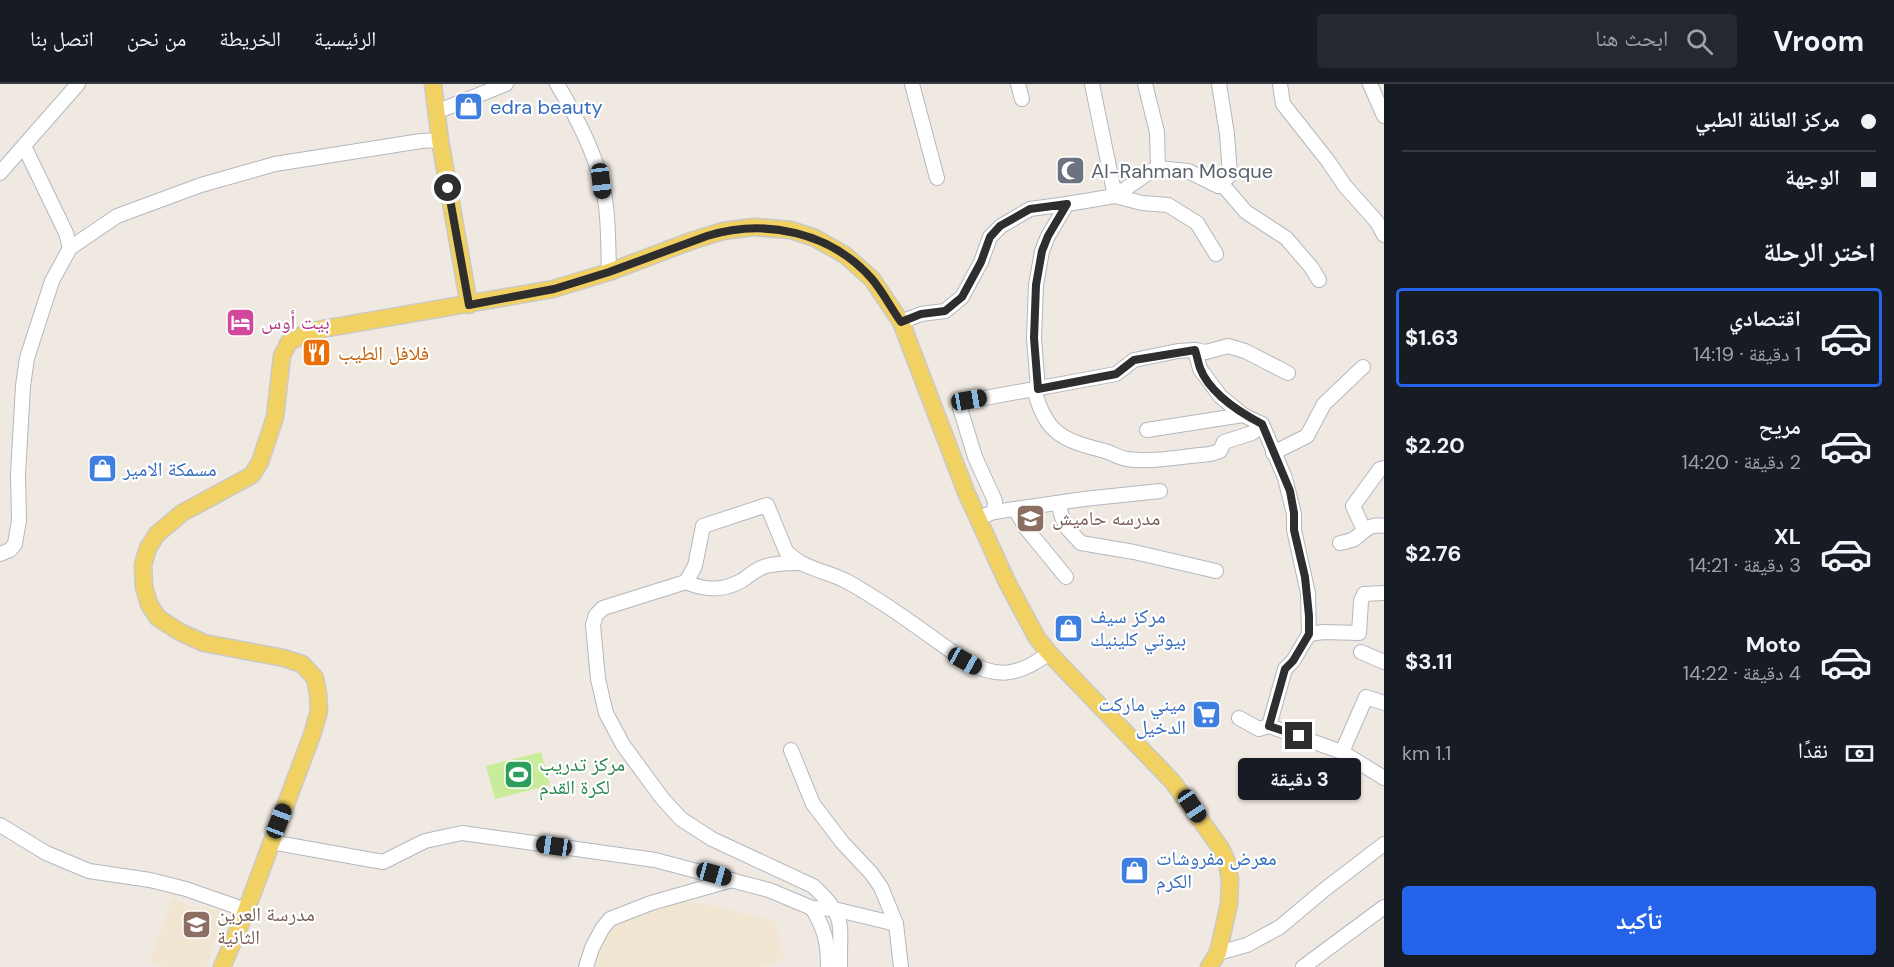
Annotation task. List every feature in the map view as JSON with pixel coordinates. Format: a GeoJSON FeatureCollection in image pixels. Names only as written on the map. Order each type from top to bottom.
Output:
{"type":"FeatureCollection","features":[{"type":"Feature","properties":{"kind":"main road"},"geometry":{"type":"LineString","coordinates":[[433,84],[440,140],[469,305]]}},
{"type":"Feature","properties":{"kind":"main road"},"geometry":{"type":"LineString","coordinates":[[222,967],[312,735],[319,711],[315,678],[302,664],[284,658],[204,643],[158,618],[149,604],[144,587],[143,565],[148,548],[158,534],[182,513],[252,475],[260,462],[275,417],[282,356],[289,342],[311,332],[554,289],[723,231],[754,227],[791,230],[815,238],[844,255],[872,279],[901,322],[966,492],[986,515],[1007,582],[1037,638],[1048,653],[1172,781],[1220,847],[1227,862],[1230,880],[1229,904],[1218,953],[1209,967]]}},
{"type":"Feature","properties":{"kind":"street"},"geometry":{"type":"LineString","coordinates":[[0,172],[78,84]]}},
{"type":"Feature","properties":{"kind":"street"},"geometry":{"type":"LineString","coordinates":[[436,112],[506,84]]}},
{"type":"Feature","properties":{"kind":"street"},"geometry":{"type":"LineString","coordinates":[[557,84],[580,123],[601,181],[609,272]]}},
{"type":"Feature","properties":{"kind":"street"},"geometry":{"type":"LineString","coordinates":[[912,84],[937,178]]}},
{"type":"Feature","properties":{"kind":"street"},"geometry":{"type":"LineString","coordinates":[[1018,84],[1022,99]]}},
{"type":"Feature","properties":{"kind":"street"},"geometry":{"type":"LineString","coordinates":[[1092,84],[1115,196]]}},
{"type":"Feature","properties":{"kind":"street"},"geometry":{"type":"LineString","coordinates":[[1145,84],[1157,132],[1158,168]]}},
{"type":"Feature","properties":{"kind":"street"},"geometry":{"type":"LineString","coordinates":[[1115,196],[1158,168],[1188,171],[1218,186],[1230,175],[1227,134],[1219,84]]}},
{"type":"Feature","properties":{"kind":"street"},"geometry":{"type":"LineString","coordinates":[[1280,84],[1283,104],[1345,186],[1377,222],[1384,235]]}},
{"type":"Feature","properties":{"kind":"street"},"geometry":{"type":"LineString","coordinates":[[1370,84],[1384,116]]}},
{"type":"Feature","properties":{"kind":"street"},"geometry":{"type":"LineString","coordinates":[[0,554],[10,550],[15,544],[19,520],[18,474],[23,386],[27,358],[52,281],[70,248],[117,216],[201,185],[275,164],[440,140]]}},
{"type":"Feature","properties":{"kind":"street"},"geometry":{"type":"LineString","coordinates":[[24,146],[66,232],[70,248]]}},
{"type":"Feature","properties":{"kind":"street"},"geometry":{"type":"LineString","coordinates":[[1221,183],[1246,212],[1286,238],[1319,279]]}},
{"type":"Feature","properties":{"kind":"street"},"geometry":{"type":"LineString","coordinates":[[901,322],[921,314],[945,311],[962,297],[981,262],[990,237],[1000,226],[1030,209],[1115,196],[1142,203],[1168,205],[1197,223],[1216,254]]}},
{"type":"Feature","properties":{"kind":"street"},"geometry":{"type":"LineString","coordinates":[[1067,204],[1042,251],[1036,285],[1034,338],[1036,389],[1042,415],[1054,430],[1070,440],[1126,459],[1144,460],[1210,454],[1220,451],[1224,442],[1252,433],[1262,424]]}},
{"type":"Feature","properties":{"kind":"street"},"geometry":{"type":"LineString","coordinates":[[986,515],[995,501],[975,458],[960,408],[963,402],[1116,374],[1134,360],[1195,350],[1206,352],[1228,346],[1245,351],[1288,373]]}},
{"type":"Feature","properties":{"kind":"street"},"geometry":{"type":"LineString","coordinates":[[1195,350],[1200,369],[1210,385],[1244,415],[1262,424],[1290,491],[1294,530],[1308,593],[1309,634],[1293,661],[1285,669],[1269,726]]}},
{"type":"Feature","properties":{"kind":"street"},"geometry":{"type":"LineString","coordinates":[[1273,453],[1307,436],[1324,404],[1364,367]]}},
{"type":"Feature","properties":{"kind":"street"},"geometry":{"type":"LineString","coordinates":[[1147,430],[1244,415]]}},
{"type":"Feature","properties":{"kind":"street"},"geometry":{"type":"LineString","coordinates":[[1364,530],[1353,506],[1380,470],[1384,468]]}},
{"type":"Feature","properties":{"kind":"street"},"geometry":{"type":"LineString","coordinates":[[986,515],[1058,503],[1160,491]]}},
{"type":"Feature","properties":{"kind":"street"},"geometry":{"type":"LineString","coordinates":[[1058,503],[1068,530],[1081,543],[1134,552],[1216,571]]}},
{"type":"Feature","properties":{"kind":"street"},"geometry":{"type":"LineString","coordinates":[[840,967],[841,921],[834,909],[813,886],[712,839],[681,819],[662,798],[623,745],[606,713],[597,669],[592,625],[596,615],[603,608],[686,582],[696,566],[703,526],[767,505],[786,551],[800,563],[845,580],[869,594],[982,671],[1004,674],[1014,672],[1048,653]]}},
{"type":"Feature","properties":{"kind":"street"},"geometry":{"type":"LineString","coordinates":[[1015,509],[1026,528],[1066,577]]}},
{"type":"Feature","properties":{"kind":"street"},"geometry":{"type":"LineString","coordinates":[[1340,543],[1353,540],[1364,530],[1376,525],[1384,526]]}},
{"type":"Feature","properties":{"kind":"street"},"geometry":{"type":"LineString","coordinates":[[686,582],[695,586],[718,589],[740,582],[758,569],[770,564],[800,563]]}},
{"type":"Feature","properties":{"kind":"street"},"geometry":{"type":"LineString","coordinates":[[1309,634],[1359,633],[1361,601],[1364,594],[1384,593]]}},
{"type":"Feature","properties":{"kind":"street"},"geometry":{"type":"LineString","coordinates":[[1361,652],[1384,662]]}},
{"type":"Feature","properties":{"kind":"street"},"geometry":{"type":"LineString","coordinates":[[1342,752],[1366,697],[1384,703]]}},
{"type":"Feature","properties":{"kind":"street"},"geometry":{"type":"LineString","coordinates":[[1239,718],[1259,729],[1269,726],[1342,752],[1384,778]]}},
{"type":"Feature","properties":{"kind":"street"},"geometry":{"type":"LineString","coordinates":[[791,750],[813,804],[842,842],[872,873],[881,886],[896,924],[902,967]]}},
{"type":"Feature","properties":{"kind":"street"},"geometry":{"type":"LineString","coordinates":[[0,825],[46,853],[89,871],[150,880],[186,889],[246,910]]}},
{"type":"Feature","properties":{"kind":"street"},"geometry":{"type":"LineString","coordinates":[[271,842],[383,862],[425,841],[462,833],[655,860],[769,890],[812,908],[834,909],[896,924]]}},
{"type":"Feature","properties":{"kind":"street"},"geometry":{"type":"LineString","coordinates":[[1218,953],[1247,945],[1280,927],[1384,844]]}},
{"type":"Feature","properties":{"kind":"street"},"geometry":{"type":"LineString","coordinates":[[586,967],[597,938],[610,919],[651,903],[732,880]]}},
{"type":"Feature","properties":{"kind":"street"},"geometry":{"type":"LineString","coordinates":[[1303,967],[1384,907]]}},
{"type":"Feature","properties":{"kind":"street"},"geometry":{"type":"LineString","coordinates":[[812,908],[823,925],[828,948],[828,967]]}},
{"type":"Feature","properties":{"kind":"shaded area"},"geometry":{"type":"Polygon","coordinates":[[[173,899],[192,907],[225,911],[206,967],[163,967],[149,961],[173,899]]]}},
{"type":"Feature","properties":{"kind":"shaded area"},"geometry":{"type":"Polygon","coordinates":[[[683,901],[716,906],[775,921],[784,958],[761,967],[591,967],[592,961],[612,927],[619,921],[683,901]]]}},
{"type":"Feature","properties":{"kind":"green space","name":"مركز تدريب لكرة القدم"},"geometry":{"type":"Polygon","coordinates":[[[541,752],[550,785],[495,799],[486,766],[541,752]]]}},
{"type":"Feature","properties":{"kind":"place","name":"edra beauty"},"geometry":{"type":"Point","coordinates":[469,107]}},
{"type":"Feature","properties":{"kind":"place","name":"Al-Rahman Mosque"},"geometry":{"type":"Point","coordinates":[1070,171]}},
{"type":"Feature","properties":{"kind":"place","name":"بيت أوس"},"geometry":{"type":"Point","coordinates":[240,322]}},
{"type":"Feature","properties":{"kind":"place","name":"فلافل الطيب"},"geometry":{"type":"Point","coordinates":[317,353]}},
{"type":"Feature","properties":{"kind":"place","name":"مسمكة الامير"},"geometry":{"type":"Point","coordinates":[102,469]}},
{"type":"Feature","properties":{"kind":"place","name":"مدرسه حاميش"},"geometry":{"type":"Point","coordinates":[1031,518]}},
{"type":"Feature","properties":{"kind":"place","name":"مركز سيف بيوتي كلينيك"},"geometry":{"type":"Point","coordinates":[1069,628]}},
{"type":"Feature","properties":{"kind":"place","name":"ميني ماركت الدخيل"},"geometry":{"type":"Point","coordinates":[1207,715]}},
{"type":"Feature","properties":{"kind":"place","name":"مركز تدريب لكرة القدم"},"geometry":{"type":"Point","coordinates":[518,775]}},
{"type":"Feature","properties":{"kind":"place","name":"معرض مفروشات الكرم"},"geometry":{"type":"Point","coordinates":[1135,870]}},
{"type":"Feature","properties":{"kind":"place","name":"مدرسة العرين الثانية"},"geometry":{"type":"Point","coordinates":[196,925]}},
{"type":"Feature","properties":{"kind":"route"},"geometry":{"type":"LineString","coordinates":[[448,188],[469,305],[554,289],[723,231],[754,227],[791,230],[815,238],[844,255],[872,279],[901,322],[921,314],[945,311],[962,297],[981,262],[990,237],[1000,226],[1030,209],[1067,204],[1053,225],[1042,251],[1036,285],[1034,338],[1038,389],[1116,374],[1134,360],[1195,350],[1200,369],[1210,385],[1244,415],[1262,424],[1290,491],[1294,530],[1308,593],[1309,616],[1309,634],[1293,661],[1285,669],[1269,726],[1299,736]]}}]}
